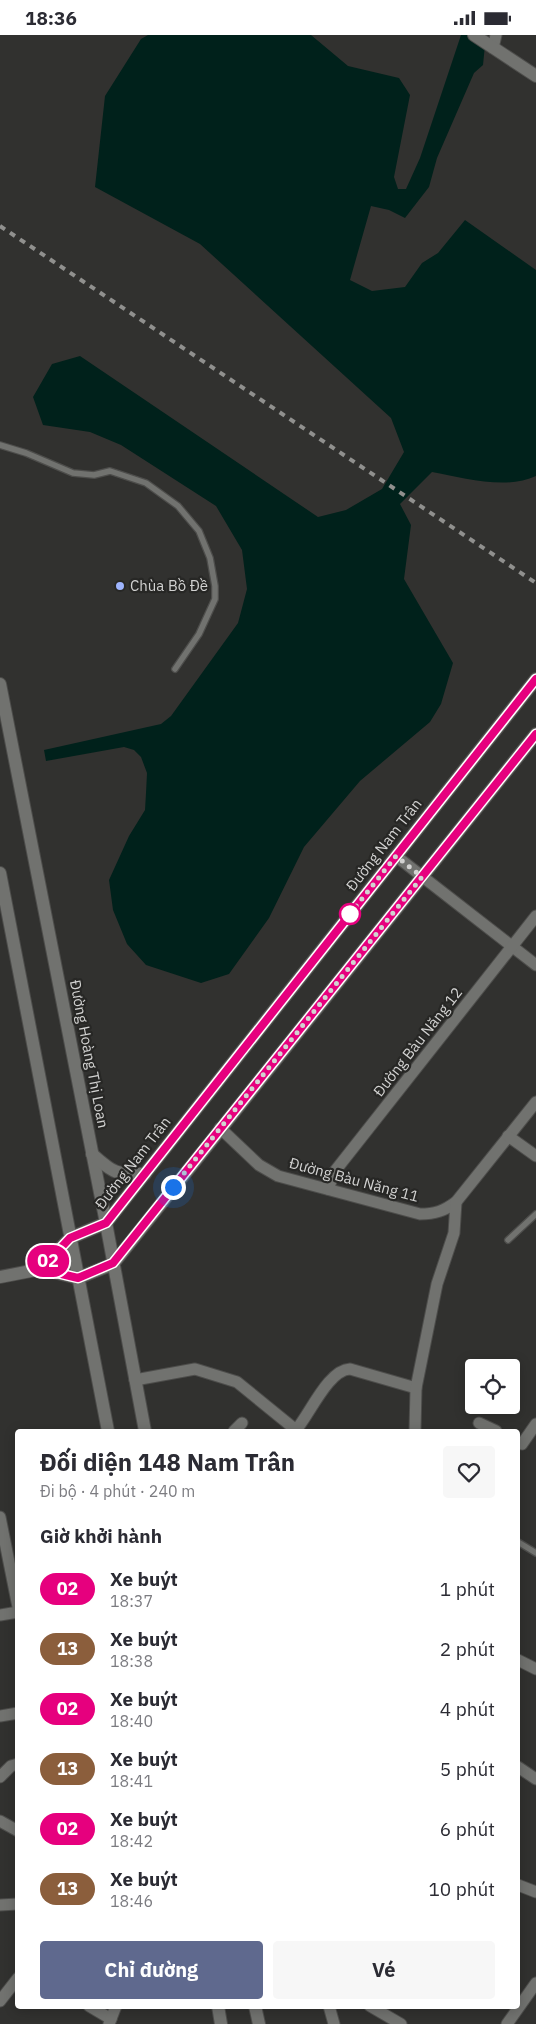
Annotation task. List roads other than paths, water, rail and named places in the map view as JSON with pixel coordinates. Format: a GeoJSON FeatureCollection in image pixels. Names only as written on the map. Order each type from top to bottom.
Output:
{"type":"FeatureCollection","features":[{"type":"Feature","properties":{"kind":"street"},"geometry":{"type":"LineString","coordinates":[[494,48],[496,35]]}},
{"type":"Feature","properties":{"kind":"street"},"geometry":{"type":"LineString","coordinates":[[478,37],[536,77]]}},
{"type":"Feature","properties":{"kind":"street","name":"Đường Nam Trân"},"geometry":{"type":"LineString","coordinates":[[41,1269],[70,1238],[106,1223],[536,679]]}},
{"type":"Feature","properties":{"kind":"street","name":"Đường Hoàng Thị Loan"},"geometry":{"type":"LineString","coordinates":[[1,692],[106,1223],[145,1429]]}},
{"type":"Feature","properties":{"kind":"street"},"geometry":{"type":"LineString","coordinates":[[0,1277],[41,1269],[78,1278],[113,1263],[536,734]]}},
{"type":"Feature","properties":{"kind":"street"},"geometry":{"type":"LineString","coordinates":[[396,856],[536,965]]}},
{"type":"Feature","properties":{"kind":"street"},"geometry":{"type":"LineString","coordinates":[[0,873],[108,1429]]}},
{"type":"Feature","properties":{"kind":"street","name":"Đường Bàu Năng 12"},"geometry":{"type":"LineString","coordinates":[[328,1189],[336,1171],[536,916]]}},
{"type":"Feature","properties":{"kind":"street","name":"Đường Bàu Năng 11"},"geometry":{"type":"LineString","coordinates":[[220,1128],[259,1165],[278,1176],[420,1214],[432,1214],[446,1210],[456,1202],[536,1102]]}},
{"type":"Feature","properties":{"kind":"street"},"geometry":{"type":"LineString","coordinates":[[508,1136],[536,1156]]}},
{"type":"Feature","properties":{"kind":"street"},"geometry":{"type":"LineString","coordinates":[[92,1153],[107,1168],[116,1173],[145,1174]]}},
{"type":"Feature","properties":{"kind":"street"},"geometry":{"type":"LineString","coordinates":[[415,1429],[416,1388],[437,1284],[454,1233],[456,1202]]}},
{"type":"Feature","properties":{"kind":"street"},"geometry":{"type":"LineString","coordinates":[[135,1380],[194,1369],[237,1382],[295,1429]]}},
{"type":"Feature","properties":{"kind":"street"},"geometry":{"type":"LineString","coordinates":[[297,1429],[306,1419],[325,1387],[336,1374],[344,1369],[350,1369],[416,1388]]}},
{"type":"Feature","properties":{"kind":"street"},"geometry":{"type":"LineString","coordinates":[[479,1423],[492,1429]]}},
{"type":"Feature","properties":{"kind":"street"},"geometry":{"type":"LineString","coordinates":[[520,1443],[522,1444],[534,1433]]}},
{"type":"Feature","properties":{"kind":"street"},"geometry":{"type":"LineString","coordinates":[[0,1517],[15,1592]]}},
{"type":"Feature","properties":{"kind":"street"},"geometry":{"type":"LineString","coordinates":[[0,1615],[15,1612]]}},
{"type":"Feature","properties":{"kind":"street"},"geometry":{"type":"LineString","coordinates":[[520,1661],[536,1669]]}},
{"type":"Feature","properties":{"kind":"street"},"geometry":{"type":"LineString","coordinates":[[0,1716],[15,1714]]}},
{"type":"Feature","properties":{"kind":"street"},"geometry":{"type":"LineString","coordinates":[[0,1777],[11,1766],[15,1765]]}},
{"type":"Feature","properties":{"kind":"street"},"geometry":{"type":"LineString","coordinates":[[520,1768],[536,1779]]}},
{"type":"Feature","properties":{"kind":"street"},"geometry":{"type":"LineString","coordinates":[[0,1821],[15,1829]]}},
{"type":"Feature","properties":{"kind":"street"},"geometry":{"type":"LineString","coordinates":[[520,1886],[536,1892]]}},
{"type":"Feature","properties":{"kind":"street"},"geometry":{"type":"LineString","coordinates":[[0,1905],[15,1904]]}},
{"type":"Feature","properties":{"kind":"street"},"geometry":{"type":"LineString","coordinates":[[0,2001],[15,1982]]}},
{"type":"Feature","properties":{"kind":"street"},"geometry":{"type":"LineString","coordinates":[[520,2005],[532,1988]]}},
{"type":"Feature","properties":{"kind":"street"},"geometry":{"type":"LineString","coordinates":[[93,2009],[110,2021],[115,2009]]}},
{"type":"Feature","properties":{"kind":"street"},"geometry":{"type":"LineString","coordinates":[[218,2009],[221,2024]]}},
{"type":"Feature","properties":{"kind":"street"},"geometry":{"type":"LineString","coordinates":[[256,2009],[258,2024]]}},
{"type":"Feature","properties":{"kind":"street"},"geometry":{"type":"LineString","coordinates":[[330,2009],[334,2024]]}},
{"type":"Feature","properties":{"kind":"street"},"geometry":{"type":"LineString","coordinates":[[375,2009],[401,2024]]}},
{"type":"Feature","properties":{"kind":"street"},"geometry":{"type":"LineString","coordinates":[[507,2024],[517,2009]]}},
{"type":"Feature","properties":{"kind":"lane"},"geometry":{"type":"LineString","coordinates":[[0,445],[26,453],[73,473],[94,475],[110,471],[146,483],[178,506],[199,531],[210,557],[215,586],[215,599],[199,634],[175,669]]}},
{"type":"Feature","properties":{"kind":"lane"},"geometry":{"type":"LineString","coordinates":[[508,1241],[536,1214]]}},
{"type":"Feature","properties":{"kind":"lane"},"geometry":{"type":"LineString","coordinates":[[520,1543],[536,1553]]}},
{"type":"Feature","properties":{"kind":"railway"},"geometry":{"type":"LineString","coordinates":[[0,226],[536,583]]}},
{"type":"Feature","properties":{"kind":"place","name":"Chùa Bồ Đề"},"geometry":{"type":"Point","coordinates":[120,586]}}]}
